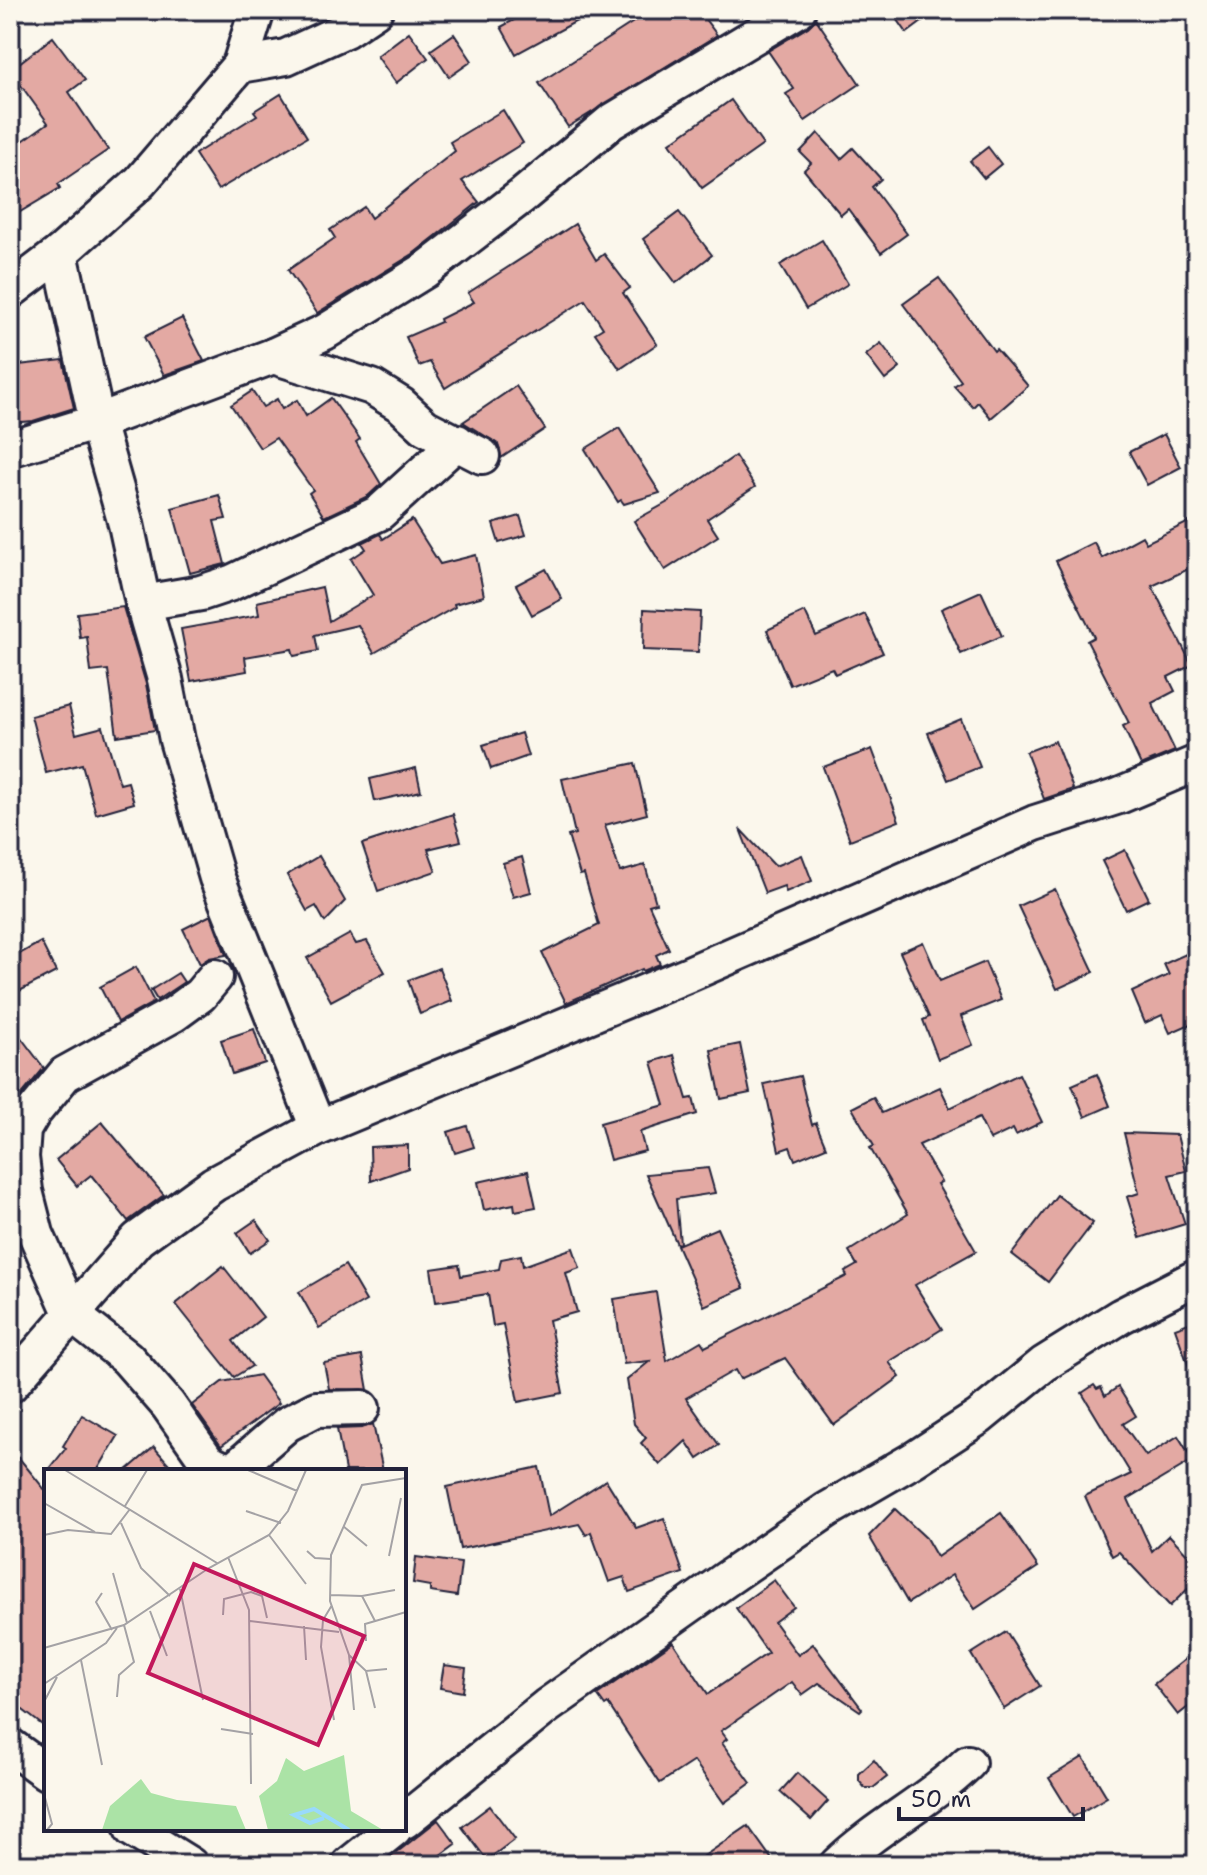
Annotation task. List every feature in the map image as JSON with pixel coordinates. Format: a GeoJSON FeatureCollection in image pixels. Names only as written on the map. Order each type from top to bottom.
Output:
{"type":"FeatureCollection","features":[{"type":"Feature","properties":{"kind":"street"},"geometry":{"type":"LineString","coordinates":[[10,291],[60,253],[140,182],[240,65],[257,10]]}},
{"type":"Feature","properties":{"kind":"street"},"geometry":{"type":"LineString","coordinates":[[240,65],[286,57],[345,30],[375,10]]}},
{"type":"Feature","properties":{"kind":"street"},"geometry":{"type":"LineString","coordinates":[[10,449],[97,422],[273,356],[325,332],[424,271],[522,196],[611,122],[798,10]]}},
{"type":"Feature","properties":{"kind":"street"},"geometry":{"type":"LineString","coordinates":[[60,253],[97,422],[165,679],[177,740],[217,878],[318,1128]]}},
{"type":"Feature","properties":{"kind":"street"},"geometry":{"type":"LineString","coordinates":[[143,603],[201,593],[231,583],[379,513],[470,449],[425,427],[401,405],[372,387],[273,356]]}},
{"type":"Feature","properties":{"kind":"street"},"geometry":{"type":"LineString","coordinates":[[10,1385],[138,1239],[214,1184],[318,1128],[689,974],[1035,823],[1119,796],[1197,763]]}},
{"type":"Feature","properties":{"kind":"street"},"geometry":{"type":"LineString","coordinates":[[215,977],[200,995],[174,1014],[65,1074],[23,1130],[21,1157],[25,1191],[36,1234],[72,1315],[127,1358],[168,1405],[208,1462],[222,1469]]}},
{"type":"Feature","properties":{"kind":"street"},"geometry":{"type":"LineString","coordinates":[[406,1819],[547,1706],[827,1510],[979,1417],[1057,1356],[1121,1316],[1197,1277]]}},
{"type":"Feature","properties":{"kind":"street"},"geometry":{"type":"LineString","coordinates":[[230,1469],[236,1468],[287,1424],[316,1409],[362,1408]]}},
{"type":"Feature","properties":{"kind":"street"},"geometry":{"type":"LineString","coordinates":[[10,1746],[44,1771]]}},
{"type":"Feature","properties":{"kind":"street"},"geometry":{"type":"LineString","coordinates":[[837,1865],[857,1845],[921,1803],[968,1763]]}},
{"type":"Feature","properties":{"kind":"street"},"geometry":{"type":"LineString","coordinates":[[135,1831],[190,1865]]}},
{"type":"Feature","properties":{"kind":"street"},"geometry":{"type":"LineString","coordinates":[[349,1865],[392,1831]]}},
{"type":"Feature","properties":{"kind":"building"},"geometry":{"type":"Polygon","coordinates":[[[532,10],[597,10],[516,54],[501,27],[532,10]]]}},
{"type":"Feature","properties":{"kind":"building"},"geometry":{"type":"Polygon","coordinates":[[[652,10],[698,10],[717,35],[568,127],[539,83],[652,10]]]}},
{"type":"Feature","properties":{"kind":"building"},"geometry":{"type":"Polygon","coordinates":[[[891,10],[938,10],[907,33],[891,10]]]}},
{"type":"Feature","properties":{"kind":"building"},"geometry":{"type":"Polygon","coordinates":[[[816,19],[860,84],[805,121],[786,94],[794,89],[768,51],[816,19]]]}},
{"type":"Feature","properties":{"kind":"building"},"geometry":{"type":"Polygon","coordinates":[[[409,32],[428,58],[396,83],[377,56],[409,32]]]}},
{"type":"Feature","properties":{"kind":"building"},"geometry":{"type":"Polygon","coordinates":[[[454,34],[472,61],[449,77],[431,50],[454,34]]]}},
{"type":"Feature","properties":{"kind":"building"},"geometry":{"type":"Polygon","coordinates":[[[53,37],[85,80],[69,92],[108,150],[58,184],[60,188],[10,218],[10,150],[48,123],[10,70],[53,37]]]}},
{"type":"Feature","properties":{"kind":"building"},"geometry":{"type":"Polygon","coordinates":[[[281,94],[307,137],[218,190],[195,154],[257,115],[254,111],[281,94]]]}},
{"type":"Feature","properties":{"kind":"building"},"geometry":{"type":"Polygon","coordinates":[[[731,100],[763,145],[702,188],[670,143],[731,100]]]}},
{"type":"Feature","properties":{"kind":"building"},"geometry":{"type":"Polygon","coordinates":[[[503,110],[523,143],[462,181],[479,202],[413,254],[317,313],[288,270],[335,238],[330,230],[364,207],[371,218],[455,151],[450,142],[503,110]]]}},
{"type":"Feature","properties":{"kind":"building"},"geometry":{"type":"Polygon","coordinates":[[[818,133],[841,159],[853,148],[881,179],[872,187],[907,234],[881,253],[848,209],[841,215],[804,170],[811,163],[800,152],[818,133]]]}},
{"type":"Feature","properties":{"kind":"building"},"geometry":{"type":"Polygon","coordinates":[[[988,147],[1001,164],[984,178],[970,161],[988,147]]]}},
{"type":"Feature","properties":{"kind":"building"},"geometry":{"type":"Polygon","coordinates":[[[679,212],[712,255],[676,283],[643,239],[679,212]]]}},
{"type":"Feature","properties":{"kind":"building"},"geometry":{"type":"Polygon","coordinates":[[[575,224],[596,260],[604,254],[630,288],[623,293],[657,344],[620,369],[595,333],[603,328],[585,300],[445,388],[430,362],[419,366],[406,337],[441,322],[440,319],[474,302],[468,293],[575,224]]]}},
{"type":"Feature","properties":{"kind":"building"},"geometry":{"type":"Polygon","coordinates":[[[822,240],[848,284],[806,309],[780,265],[822,240]]]}},
{"type":"Feature","properties":{"kind":"building"},"geometry":{"type":"Polygon","coordinates":[[[939,278],[994,351],[996,349],[1028,386],[991,418],[978,402],[973,407],[954,386],[961,381],[903,304],[939,278]]]}},
{"type":"Feature","properties":{"kind":"building"},"geometry":{"type":"Polygon","coordinates":[[[182,318],[204,361],[164,375],[144,337],[182,318]]]}},
{"type":"Feature","properties":{"kind":"building"},"geometry":{"type":"Polygon","coordinates":[[[881,343],[900,368],[885,380],[866,355],[881,343]]]}},
{"type":"Feature","properties":{"kind":"building"},"geometry":{"type":"Polygon","coordinates":[[[63,360],[74,408],[33,421],[10,423],[10,366],[63,360]]]}},
{"type":"Feature","properties":{"kind":"building"},"geometry":{"type":"Polygon","coordinates":[[[516,386],[545,429],[501,458],[498,444],[463,422],[516,386]]]}},
{"type":"Feature","properties":{"kind":"building"},"geometry":{"type":"Polygon","coordinates":[[[252,391],[263,407],[277,399],[282,409],[297,400],[306,416],[331,398],[360,439],[356,442],[381,484],[368,496],[324,517],[309,493],[313,490],[276,438],[260,448],[231,405],[252,391]]]}},
{"type":"Feature","properties":{"kind":"building"},"geometry":{"type":"Polygon","coordinates":[[[619,428],[660,493],[624,504],[621,500],[618,502],[585,449],[619,428]]]}},
{"type":"Feature","properties":{"kind":"building"},"geometry":{"type":"Polygon","coordinates":[[[1164,434],[1181,467],[1147,485],[1129,452],[1164,434]]]}},
{"type":"Feature","properties":{"kind":"building"},"geometry":{"type":"Polygon","coordinates":[[[735,456],[755,487],[707,519],[718,536],[665,570],[634,521],[668,502],[735,456]]]}},
{"type":"Feature","properties":{"kind":"building"},"geometry":{"type":"Polygon","coordinates":[[[219,495],[226,519],[214,521],[225,564],[190,573],[172,508],[219,495]]]}},
{"type":"Feature","properties":{"kind":"building"},"geometry":{"type":"Polygon","coordinates":[[[520,516],[526,535],[499,543],[493,524],[520,516]]]}},
{"type":"Feature","properties":{"kind":"building"},"geometry":{"type":"Polygon","coordinates":[[[1197,518],[1197,565],[1152,586],[1192,665],[1168,677],[1175,691],[1152,703],[1175,751],[1141,765],[1123,726],[1129,723],[1087,641],[1094,637],[1056,561],[1094,542],[1102,558],[1142,536],[1146,543],[1197,518]]]}},
{"type":"Feature","properties":{"kind":"building"},"geometry":{"type":"Polygon","coordinates":[[[412,520],[440,564],[476,555],[484,596],[454,604],[455,607],[374,653],[358,625],[315,635],[318,651],[294,656],[292,649],[245,657],[247,671],[191,681],[181,629],[259,615],[257,602],[322,587],[329,621],[373,595],[351,559],[366,549],[362,543],[380,534],[383,539],[412,520]]]}},
{"type":"Feature","properties":{"kind":"building"},"geometry":{"type":"Polygon","coordinates":[[[546,569],[562,599],[532,615],[516,585],[546,569]]]}},
{"type":"Feature","properties":{"kind":"building"},"geometry":{"type":"Polygon","coordinates":[[[981,591],[1002,636],[961,654],[941,609],[981,591]]]}},
{"type":"Feature","properties":{"kind":"building"},"geometry":{"type":"Polygon","coordinates":[[[123,607],[146,684],[155,730],[117,736],[108,670],[91,672],[87,637],[80,638],[77,613],[123,607]]]}},
{"type":"Feature","properties":{"kind":"building"},"geometry":{"type":"Polygon","coordinates":[[[644,609],[700,612],[698,652],[643,650],[644,609]]]}},
{"type":"Feature","properties":{"kind":"building"},"geometry":{"type":"Polygon","coordinates":[[[805,612],[816,636],[865,614],[883,653],[835,674],[832,668],[790,685],[767,630],[805,612]]]}},
{"type":"Feature","properties":{"kind":"building"},"geometry":{"type":"Polygon","coordinates":[[[69,706],[76,734],[103,727],[120,784],[128,782],[134,803],[96,814],[82,764],[46,773],[31,716],[69,706]]]}},
{"type":"Feature","properties":{"kind":"building"},"geometry":{"type":"Polygon","coordinates":[[[961,719],[980,767],[948,780],[928,733],[961,719]]]}},
{"type":"Feature","properties":{"kind":"building"},"geometry":{"type":"Polygon","coordinates":[[[521,733],[528,756],[491,769],[483,745],[521,733]]]}},
{"type":"Feature","properties":{"kind":"building"},"geometry":{"type":"Polygon","coordinates":[[[1055,741],[1073,789],[1044,799],[1026,752],[1055,741]]]}},
{"type":"Feature","properties":{"kind":"building"},"geometry":{"type":"Polygon","coordinates":[[[872,749],[899,821],[850,840],[823,767],[872,749]]]}},
{"type":"Feature","properties":{"kind":"building"},"geometry":{"type":"Polygon","coordinates":[[[635,763],[647,814],[605,825],[620,872],[645,865],[656,903],[649,905],[669,949],[656,955],[660,964],[566,1003],[542,953],[599,925],[584,874],[580,875],[568,836],[575,834],[562,779],[635,763]]]}},
{"type":"Feature","properties":{"kind":"building"},"geometry":{"type":"Polygon","coordinates":[[[416,768],[421,791],[375,801],[370,779],[416,768]]]}},
{"type":"Feature","properties":{"kind":"building"},"geometry":{"type":"Polygon","coordinates":[[[453,814],[461,841],[428,849],[436,871],[378,891],[362,844],[453,814]]]}},
{"type":"Feature","properties":{"kind":"building"},"geometry":{"type":"Polygon","coordinates":[[[740,829],[775,866],[802,855],[812,881],[786,892],[784,886],[765,893],[740,829]]]}},
{"type":"Feature","properties":{"kind":"building"},"geometry":{"type":"Polygon","coordinates":[[[1125,850],[1149,899],[1126,910],[1102,861],[1125,850]]]}},
{"type":"Feature","properties":{"kind":"building"},"geometry":{"type":"Polygon","coordinates":[[[319,856],[345,901],[325,922],[316,906],[307,911],[287,875],[319,856]]]}},
{"type":"Feature","properties":{"kind":"building"},"geometry":{"type":"Polygon","coordinates":[[[522,857],[531,892],[513,897],[503,863],[522,857]]]}},
{"type":"Feature","properties":{"kind":"building"},"geometry":{"type":"Polygon","coordinates":[[[1055,889],[1094,972],[1057,989],[1018,906],[1055,889]]]}},
{"type":"Feature","properties":{"kind":"building"},"geometry":{"type":"Polygon","coordinates":[[[211,915],[226,955],[209,958],[200,964],[183,929],[211,915]]]}},
{"type":"Feature","properties":{"kind":"building"},"geometry":{"type":"Polygon","coordinates":[[[350,934],[356,944],[367,941],[385,972],[331,1001],[307,958],[350,934]]]}},
{"type":"Feature","properties":{"kind":"building"},"geometry":{"type":"Polygon","coordinates":[[[41,942],[56,972],[10,996],[10,959],[41,942]]]}},
{"type":"Feature","properties":{"kind":"building"},"geometry":{"type":"Polygon","coordinates":[[[923,942],[940,981],[985,962],[1001,1000],[961,1016],[973,1045],[938,1059],[923,1020],[929,1017],[900,952],[923,942]]]}},
{"type":"Feature","properties":{"kind":"building"},"geometry":{"type":"Polygon","coordinates":[[[1197,949],[1197,1021],[1170,1033],[1162,1015],[1145,1023],[1132,992],[1169,975],[1164,964],[1197,949]]]}},
{"type":"Feature","properties":{"kind":"building"},"geometry":{"type":"Polygon","coordinates":[[[136,967],[154,1002],[118,1022],[100,987],[136,967]]]}},
{"type":"Feature","properties":{"kind":"building"},"geometry":{"type":"Polygon","coordinates":[[[439,968],[452,1001],[420,1014],[408,980],[439,968]]]}},
{"type":"Feature","properties":{"kind":"building"},"geometry":{"type":"Polygon","coordinates":[[[178,973],[184,982],[157,1000],[151,990],[178,973]]]}},
{"type":"Feature","properties":{"kind":"building"},"geometry":{"type":"Polygon","coordinates":[[[10,1023],[44,1068],[10,1109],[10,1023]]]}},
{"type":"Feature","properties":{"kind":"building"},"geometry":{"type":"Polygon","coordinates":[[[254,1029],[265,1063],[232,1074],[221,1040],[254,1029]]]}},
{"type":"Feature","properties":{"kind":"building"},"geometry":{"type":"Polygon","coordinates":[[[740,1044],[750,1093],[721,1099],[711,1050],[740,1044]]]}},
{"type":"Feature","properties":{"kind":"building"},"geometry":{"type":"Polygon","coordinates":[[[674,1055],[687,1099],[693,1098],[697,1114],[640,1132],[645,1151],[610,1160],[600,1123],[665,1105],[652,1062],[674,1055]]]}},
{"type":"Feature","properties":{"kind":"building"},"geometry":{"type":"Polygon","coordinates":[[[1019,1074],[1042,1122],[1016,1135],[1013,1129],[990,1140],[979,1118],[919,1145],[941,1182],[937,1184],[976,1251],[915,1285],[942,1329],[889,1362],[900,1377],[834,1425],[785,1358],[740,1379],[735,1370],[686,1398],[719,1445],[698,1459],[686,1441],[660,1465],[641,1443],[646,1438],[634,1424],[627,1380],[650,1361],[624,1364],[614,1299],[656,1292],[667,1361],[701,1341],[705,1347],[847,1276],[845,1272],[857,1265],[849,1251],[908,1214],[870,1148],[874,1146],[852,1108],[873,1097],[882,1113],[940,1087],[950,1108],[1019,1074]]]}},
{"type":"Feature","properties":{"kind":"building"},"geometry":{"type":"Polygon","coordinates":[[[1097,1074],[1110,1106],[1085,1117],[1072,1085],[1097,1074]]]}},
{"type":"Feature","properties":{"kind":"building"},"geometry":{"type":"Polygon","coordinates":[[[800,1076],[812,1125],[816,1123],[826,1147],[795,1160],[790,1147],[779,1151],[764,1084],[800,1076]]]}},
{"type":"Feature","properties":{"kind":"building"},"geometry":{"type":"Polygon","coordinates":[[[102,1122],[164,1195],[128,1221],[91,1175],[77,1186],[56,1160],[102,1122]]]}},
{"type":"Feature","properties":{"kind":"building"},"geometry":{"type":"Polygon","coordinates":[[[467,1126],[474,1147],[455,1153],[448,1132],[467,1126]]]}},
{"type":"Feature","properties":{"kind":"building"},"geometry":{"type":"Polygon","coordinates":[[[1124,1133],[1177,1135],[1186,1171],[1169,1175],[1185,1224],[1140,1238],[1127,1197],[1139,1193],[1124,1133]]]}},
{"type":"Feature","properties":{"kind":"building"},"geometry":{"type":"Polygon","coordinates":[[[408,1145],[408,1168],[371,1181],[370,1147],[408,1145]]]}},
{"type":"Feature","properties":{"kind":"building"},"geometry":{"type":"Polygon","coordinates":[[[708,1168],[715,1193],[676,1199],[680,1243],[677,1244],[646,1174],[708,1168]]]}},
{"type":"Feature","properties":{"kind":"building"},"geometry":{"type":"Polygon","coordinates":[[[528,1171],[536,1207],[515,1211],[514,1204],[484,1210],[478,1182],[528,1171]]]}},
{"type":"Feature","properties":{"kind":"building"},"geometry":{"type":"Polygon","coordinates":[[[1057,1195],[1093,1223],[1048,1282],[1012,1254],[1057,1195]]]}},
{"type":"Feature","properties":{"kind":"building"},"geometry":{"type":"Polygon","coordinates":[[[256,1220],[270,1240],[250,1253],[237,1233],[256,1220]]]}},
{"type":"Feature","properties":{"kind":"building"},"geometry":{"type":"Polygon","coordinates":[[[717,1228],[744,1288],[704,1306],[677,1245],[717,1228]]]}},
{"type":"Feature","properties":{"kind":"building"},"geometry":{"type":"Polygon","coordinates":[[[573,1248],[580,1268],[566,1273],[577,1312],[549,1320],[563,1393],[518,1402],[503,1324],[493,1326],[488,1294],[436,1302],[431,1269],[459,1265],[461,1276],[499,1269],[501,1259],[521,1255],[523,1266],[573,1248]]]}},
{"type":"Feature","properties":{"kind":"building"},"geometry":{"type":"Polygon","coordinates":[[[345,1265],[366,1301],[319,1328],[299,1292],[345,1265]]]}},
{"type":"Feature","properties":{"kind":"building"},"geometry":{"type":"Polygon","coordinates":[[[223,1266],[263,1317],[233,1341],[252,1366],[234,1377],[176,1304],[223,1266]]]}},
{"type":"Feature","properties":{"kind":"building"},"geometry":{"type":"Polygon","coordinates":[[[1197,1320],[1197,1381],[1194,1381],[1175,1328],[1197,1320]]]}},
{"type":"Feature","properties":{"kind":"building"},"geometry":{"type":"Polygon","coordinates":[[[362,1356],[368,1390],[329,1389],[324,1363],[362,1356]]]}},
{"type":"Feature","properties":{"kind":"building"},"geometry":{"type":"Polygon","coordinates":[[[259,1375],[279,1403],[221,1446],[192,1405],[222,1382],[259,1375]]]}},
{"type":"Feature","properties":{"kind":"building"},"geometry":{"type":"Polygon","coordinates":[[[1094,1385],[1097,1389],[1101,1387],[1105,1396],[1118,1387],[1136,1416],[1123,1424],[1146,1456],[1178,1436],[1193,1460],[1128,1499],[1152,1551],[1169,1535],[1197,1564],[1197,1580],[1170,1606],[1119,1552],[1112,1556],[1085,1496],[1131,1474],[1082,1393],[1094,1385]]]}},
{"type":"Feature","properties":{"kind":"building"},"geometry":{"type":"Polygon","coordinates":[[[82,1415],[118,1436],[98,1469],[50,1469],[66,1448],[63,1446],[82,1415]]]}},
{"type":"Feature","properties":{"kind":"building"},"geometry":{"type":"Polygon","coordinates":[[[373,1424],[383,1469],[345,1469],[337,1429],[362,1428],[373,1424]]]}},
{"type":"Feature","properties":{"kind":"building"},"geometry":{"type":"Polygon","coordinates":[[[10,1447],[44,1489],[44,1726],[10,1700],[10,1447]]]}},
{"type":"Feature","properties":{"kind":"building"},"geometry":{"type":"Polygon","coordinates":[[[154,1447],[173,1469],[128,1469],[154,1447]]]}},
{"type":"Feature","properties":{"kind":"building"},"geometry":{"type":"Polygon","coordinates":[[[539,1467],[549,1516],[606,1480],[636,1528],[664,1518],[683,1573],[629,1592],[624,1577],[609,1582],[591,1532],[586,1535],[579,1524],[460,1549],[447,1487],[539,1467]]]}},
{"type":"Feature","properties":{"kind":"building"},"geometry":{"type":"Polygon","coordinates":[[[895,1509],[926,1538],[937,1557],[1001,1513],[1038,1567],[975,1609],[952,1575],[908,1603],[869,1536],[895,1509]]]}},
{"type":"Feature","properties":{"kind":"building"},"geometry":{"type":"Polygon","coordinates":[[[416,1557],[461,1563],[457,1596],[430,1592],[430,1586],[413,1583],[416,1557]]]}},
{"type":"Feature","properties":{"kind":"building"},"geometry":{"type":"Polygon","coordinates":[[[774,1580],[794,1607],[774,1622],[798,1655],[813,1644],[862,1709],[860,1711],[819,1683],[802,1695],[792,1682],[721,1731],[727,1739],[722,1743],[751,1783],[724,1803],[694,1761],[660,1783],[608,1704],[605,1706],[597,1695],[673,1642],[708,1694],[768,1653],[736,1608],[774,1580]]]}},
{"type":"Feature","properties":{"kind":"building"},"geometry":{"type":"Polygon","coordinates":[[[1006,1632],[1040,1686],[1004,1709],[971,1654],[1006,1632]]]}},
{"type":"Feature","properties":{"kind":"building"},"geometry":{"type":"Polygon","coordinates":[[[1197,1650],[1197,1700],[1178,1715],[1154,1684],[1197,1650]]]}},
{"type":"Feature","properties":{"kind":"building"},"geometry":{"type":"Polygon","coordinates":[[[444,1665],[466,1668],[463,1692],[440,1688],[444,1665]]]}},
{"type":"Feature","properties":{"kind":"building"},"geometry":{"type":"Polygon","coordinates":[[[1083,1757],[1107,1797],[1073,1817],[1049,1778],[1083,1757]]]}},
{"type":"Feature","properties":{"kind":"building"},"geometry":{"type":"Polygon","coordinates":[[[874,1760],[887,1777],[873,1788],[865,1788],[859,1781],[859,1774],[874,1760]]]}},
{"type":"Feature","properties":{"kind":"building"},"geometry":{"type":"Polygon","coordinates":[[[797,1773],[828,1801],[811,1820],[780,1792],[797,1773]]]}},
{"type":"Feature","properties":{"kind":"building"},"geometry":{"type":"Polygon","coordinates":[[[490,1806],[515,1839],[487,1860],[462,1827],[490,1806]]]}},
{"type":"Feature","properties":{"kind":"building"},"geometry":{"type":"Polygon","coordinates":[[[438,1820],[456,1844],[428,1865],[381,1865],[438,1820]]]}},
{"type":"Feature","properties":{"kind":"building"},"geometry":{"type":"Polygon","coordinates":[[[748,1826],[776,1865],[691,1865],[748,1826]]]}}]}
